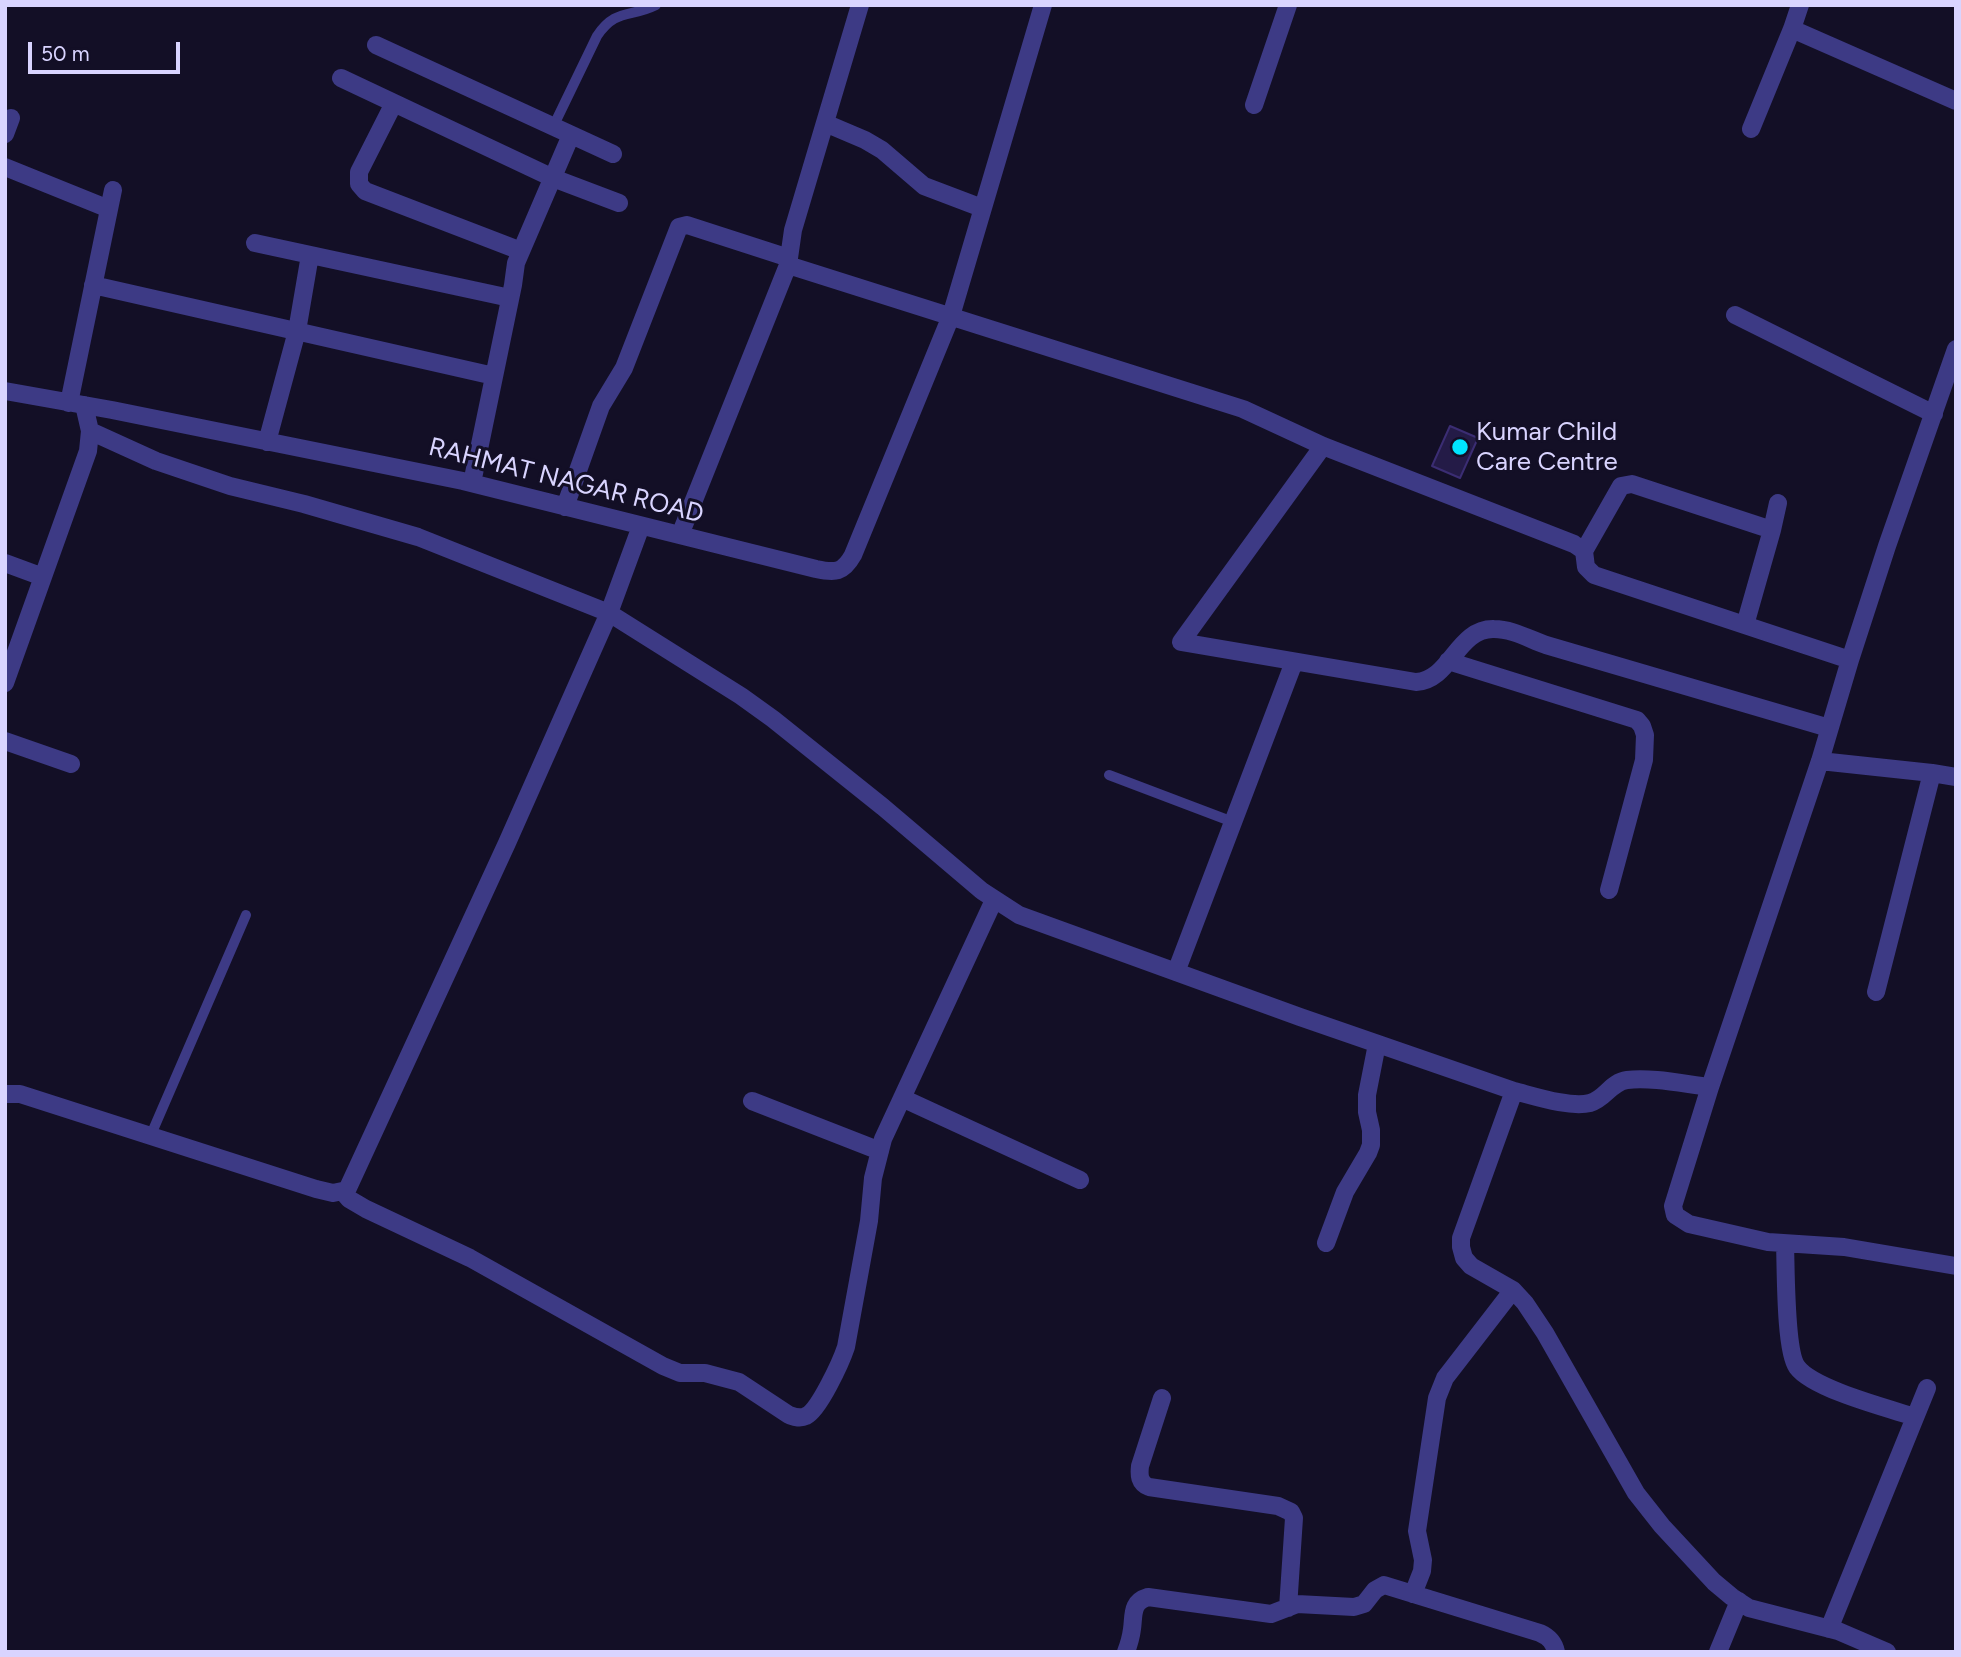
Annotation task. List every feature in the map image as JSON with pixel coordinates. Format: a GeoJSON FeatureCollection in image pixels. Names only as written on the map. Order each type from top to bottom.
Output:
{"type":"FeatureCollection","features":[{"type":"Feature","properties":{"kind":"street"},"geometry":{"type":"LineString","coordinates":[[680,536],[788,262],[793,230],[860,5]]}},
{"type":"Feature","properties":{"kind":"street"},"geometry":{"type":"LineString","coordinates":[[951,316],[1043,5]]}},
{"type":"Feature","properties":{"kind":"street"},"geometry":{"type":"LineString","coordinates":[[1254,105],[1288,5]]}},
{"type":"Feature","properties":{"kind":"street"},"geometry":{"type":"LineString","coordinates":[[1751,129],[1800,5]]}},
{"type":"Feature","properties":{"kind":"street"},"geometry":{"type":"LineString","coordinates":[[1792,29],[1956,102]]}},
{"type":"Feature","properties":{"kind":"street"},"geometry":{"type":"LineString","coordinates":[[376,45],[613,155]]}},
{"type":"Feature","properties":{"kind":"street"},"geometry":{"type":"LineString","coordinates":[[341,78],[553,178],[619,203]]}},
{"type":"Feature","properties":{"kind":"street"},"geometry":{"type":"LineString","coordinates":[[394,103],[359,172],[359,184],[365,191],[521,251]]}},
{"type":"Feature","properties":{"kind":"street"},"geometry":{"type":"LineString","coordinates":[[825,123],[882,150],[924,186],[982,208]]}},
{"type":"Feature","properties":{"kind":"street"},"geometry":{"type":"LineString","coordinates":[[472,483],[516,263],[571,135]]}},
{"type":"Feature","properties":{"kind":"street"},"geometry":{"type":"LineString","coordinates":[[5,167],[109,209]]}},
{"type":"Feature","properties":{"kind":"street"},"geometry":{"type":"LineString","coordinates":[[5,683],[88,451],[90,431],[76,404],[93,285],[113,190]]}},
{"type":"Feature","properties":{"kind":"street"},"geometry":{"type":"LineString","coordinates":[[565,507],[601,406],[624,368],[679,227],[683,225],[951,316],[1243,409],[1323,446],[1574,544],[1584,551]]}},
{"type":"Feature","properties":{"kind":"street"},"geometry":{"type":"LineString","coordinates":[[255,243],[510,298]]}},
{"type":"Feature","properties":{"kind":"street"},"geometry":{"type":"LineString","coordinates":[[268,442],[297,331],[310,255]]}},
{"type":"Feature","properties":{"kind":"street"},"geometry":{"type":"LineString","coordinates":[[93,285],[494,376]]}},
{"type":"Feature","properties":{"kind":"street"},"geometry":{"type":"LineString","coordinates":[[1735,315],[1934,414]]}},
{"type":"Feature","properties":{"kind":"street","name":"RAHMAT NAGAR ROAD"},"geometry":{"type":"LineString","coordinates":[[5,391],[472,483],[831,572],[841,570],[853,555],[951,316]]}},
{"type":"Feature","properties":{"kind":"street"},"geometry":{"type":"LineString","coordinates":[[1956,349],[1886,546],[1820,761],[1710,1087],[1673,1206],[1675,1214],[1689,1224],[1768,1242],[1844,1247],[1956,1266]]}},
{"type":"Feature","properties":{"kind":"street"},"geometry":{"type":"LineString","coordinates":[[90,431],[156,461],[220,483],[418,537],[609,613],[731,689],[772,719],[994,900],[1018,915],[1514,1091],[1566,1103],[1592,1103],[1615,1084],[1625,1080],[1710,1087]]}},
{"type":"Feature","properties":{"kind":"street"},"geometry":{"type":"LineString","coordinates":[[1323,446],[1181,642],[1416,682],[1432,678],[1471,636],[1488,629],[1504,630],[1546,645],[1829,729]]}},
{"type":"Feature","properties":{"kind":"street"},"geometry":{"type":"LineString","coordinates":[[1772,530],[1627,484],[1621,486],[1584,551],[1586,567],[1594,575],[1850,660]]}},
{"type":"Feature","properties":{"kind":"street"},"geometry":{"type":"LineString","coordinates":[[1745,625],[1778,503]]}},
{"type":"Feature","properties":{"kind":"street"},"geometry":{"type":"LineString","coordinates":[[5,1094],[20,1094],[333,1194],[343,1192],[351,1185],[609,613],[641,526]]}},
{"type":"Feature","properties":{"kind":"street"},"geometry":{"type":"LineString","coordinates":[[5,563],[43,577]]}},
{"type":"Feature","properties":{"kind":"street"},"geometry":{"type":"LineString","coordinates":[[1448,661],[1636,720],[1642,726],[1645,735],[1644,760],[1609,890]]}},
{"type":"Feature","properties":{"kind":"street"},"geometry":{"type":"LineString","coordinates":[[1176,972],[1294,662]]}},
{"type":"Feature","properties":{"kind":"street"},"geometry":{"type":"LineString","coordinates":[[5,741],[71,764]]}},
{"type":"Feature","properties":{"kind":"street"},"geometry":{"type":"LineString","coordinates":[[1820,761],[1956,777]]}},
{"type":"Feature","properties":{"kind":"street"},"geometry":{"type":"LineString","coordinates":[[1876,992],[1933,773]]}},
{"type":"Feature","properties":{"kind":"street"},"geometry":{"type":"LineString","coordinates":[[343,1192],[348,1199],[366,1209],[470,1258],[663,1366],[680,1373],[705,1373],[739,1382],[789,1415],[798,1418],[806,1416],[812,1412],[840,1364],[846,1347],[869,1221],[873,1178],[883,1139],[994,900]]}},
{"type":"Feature","properties":{"kind":"street"},"geometry":{"type":"LineString","coordinates":[[1326,1243],[1345,1192],[1371,1145],[1367,1095],[1377,1044]]}},
{"type":"Feature","properties":{"kind":"street"},"geometry":{"type":"LineString","coordinates":[[1514,1091],[1461,1238],[1464,1258],[1471,1266],[1513,1290],[1525,1303],[1636,1493],[1714,1583],[1739,1601],[1763,1612],[1829,1629],[1887,1652]]}},
{"type":"Feature","properties":{"kind":"street"},"geometry":{"type":"LineString","coordinates":[[902,1098],[1080,1180]]}},
{"type":"Feature","properties":{"kind":"street"},"geometry":{"type":"LineString","coordinates":[[752,1101],[880,1152]]}},
{"type":"Feature","properties":{"kind":"street"},"geometry":{"type":"LineString","coordinates":[[1785,1244],[1790,1350],[1797,1367],[1822,1386],[1915,1417]]}},
{"type":"Feature","properties":{"kind":"street"},"geometry":{"type":"LineString","coordinates":[[1413,1594],[1422,1571],[1423,1560],[1417,1531],[1437,1398],[1452,1368],[1513,1290]]}},
{"type":"Feature","properties":{"kind":"street"},"geometry":{"type":"LineString","coordinates":[[1829,1629],[1927,1388]]}},
{"type":"Feature","properties":{"kind":"street"},"geometry":{"type":"LineString","coordinates":[[1162,1398],[1140,1466],[1141,1482],[1149,1487],[1278,1506],[1291,1512],[1294,1518],[1288,1608]]}},
{"type":"Feature","properties":{"kind":"street"},"geometry":{"type":"LineString","coordinates":[[1126,1652],[1132,1633],[1133,1610],[1135,1604],[1143,1598],[1154,1597],[1271,1614],[1297,1604],[1354,1607],[1364,1604],[1375,1590],[1384,1585],[1540,1633],[1549,1637],[1556,1652]]}},
{"type":"Feature","properties":{"kind":"street"},"geometry":{"type":"LineString","coordinates":[[1718,1652],[1739,1601]]}},
{"type":"Feature","properties":{"kind":"lane"},"geometry":{"type":"LineString","coordinates":[[553,127],[602,28],[610,20],[656,5]]}},
{"type":"Feature","properties":{"kind":"lane"},"geometry":{"type":"LineString","coordinates":[[1109,775],[1233,822]]}},
{"type":"Feature","properties":{"kind":"lane"},"geometry":{"type":"LineString","coordinates":[[150,1137],[246,915]]}},
{"type":"Feature","properties":{"kind":"building"},"geometry":{"type":"Polygon","coordinates":[[[1450,426],[1478,438],[1460,478],[1432,466],[1450,426]]]}},
{"type":"Feature","properties":{"kind":"place","name":"Kumar Child Care Centre"},"geometry":{"type":"Point","coordinates":[1460,447]}}]}
